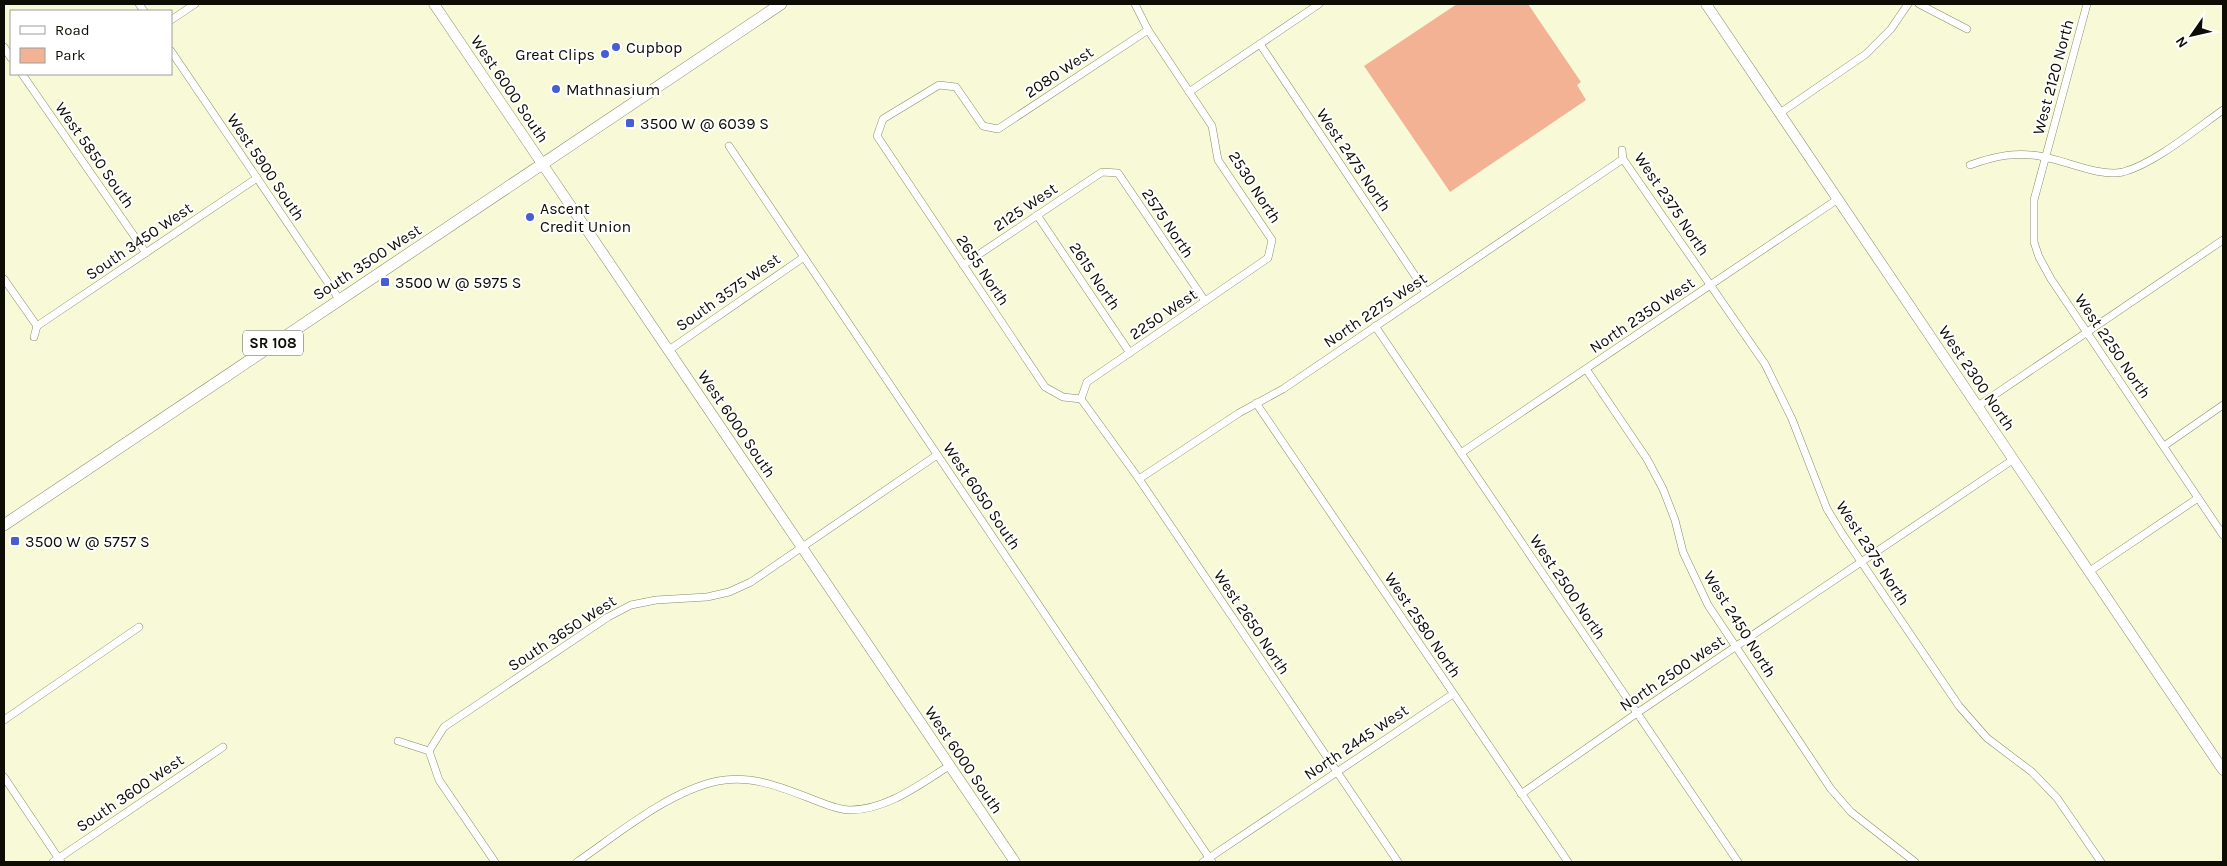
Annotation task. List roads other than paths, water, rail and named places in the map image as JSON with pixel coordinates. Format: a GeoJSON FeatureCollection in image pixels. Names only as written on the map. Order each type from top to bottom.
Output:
{"type":"FeatureCollection","features":[{"type":"Feature","properties":{"kind":"main road","name":"South 3500 West"},"geometry":{"type":"LineString","coordinates":[[4,525],[781,4]]}},
{"type":"Feature","properties":{"kind":"street"},"geometry":{"type":"LineString","coordinates":[[172,19],[195,4]]}},
{"type":"Feature","properties":{"kind":"street","name":"West 6000 South"},"geometry":{"type":"LineString","coordinates":[[434,4],[1015,862]]}},
{"type":"Feature","properties":{"kind":"street","name":"2530 North"},"geometry":{"type":"LineString","coordinates":[[1135,4],[1148,30],[1212,126],[1218,160],[1272,240],[1268,258]]}},
{"type":"Feature","properties":{"kind":"street"},"geometry":{"type":"LineString","coordinates":[[1189,92],[1319,4]]}},
{"type":"Feature","properties":{"kind":"street","name":"West 2300 North"},"geometry":{"type":"LineString","coordinates":[[1706,4],[2223,770]]}},
{"type":"Feature","properties":{"kind":"street"},"geometry":{"type":"LineString","coordinates":[[1780,113],[1866,54],[1891,29],[1908,4]]}},
{"type":"Feature","properties":{"kind":"street"},"geometry":{"type":"LineString","coordinates":[[1919,4],[1967,29]]}},
{"type":"Feature","properties":{"kind":"street","name":"West 2120 North"},"geometry":{"type":"LineString","coordinates":[[2045,157],[2087,4]]}},
{"type":"Feature","properties":{"kind":"street","name":"2080 West"},"geometry":{"type":"LineString","coordinates":[[877,136],[883,119],[938,85],[956,87],[983,126],[998,129],[1148,30]]}},
{"type":"Feature","properties":{"kind":"street","name":"West 2475 North"},"geometry":{"type":"LineString","coordinates":[[1260,44],[1426,292]]}},
{"type":"Feature","properties":{"kind":"street","name":"West 5900 South"},"geometry":{"type":"LineString","coordinates":[[172,52],[339,299]]}},
{"type":"Feature","properties":{"kind":"street","name":"West 5850 South"},"geometry":{"type":"LineString","coordinates":[[23,75],[146,253]]}},
{"type":"Feature","properties":{"kind":"street"},"geometry":{"type":"LineString","coordinates":[[1970,165],[1993,157],[2020,153],[2045,157],[2096,171],[2121,172],[2146,162],[2223,110]]}},
{"type":"Feature","properties":{"kind":"street","name":"2655 North"},"geometry":{"type":"LineString","coordinates":[[877,136],[1045,387],[1063,397],[1081,399]]}},
{"type":"Feature","properties":{"kind":"street","name":"West 6050 South"},"geometry":{"type":"LineString","coordinates":[[729,146],[1208,861]]}},
{"type":"Feature","properties":{"kind":"street","name":"West 2375 North"},"geometry":{"type":"LineString","coordinates":[[1622,150],[1623,159],[1765,364],[1780,392],[1827,509],[1861,562],[1959,706],[1987,738],[2032,772],[2057,798],[2101,862]]}},
{"type":"Feature","properties":{"kind":"street","name":"West 2250 North"},"geometry":{"type":"LineString","coordinates":[[2045,157],[2032,213],[2034,242],[2039,257],[2051,279],[2223,535]]}},
{"type":"Feature","properties":{"kind":"street","name":"North 2275 West"},"geometry":{"type":"LineString","coordinates":[[1139,480],[1283,388],[1623,159]]}},
{"type":"Feature","properties":{"kind":"street","name":"2125 West"},"geometry":{"type":"LineString","coordinates":[[963,265],[1102,172]]}},
{"type":"Feature","properties":{"kind":"street","name":"2575 North"},"geometry":{"type":"LineString","coordinates":[[1102,172],[1118,174],[1205,301]]}},
{"type":"Feature","properties":{"kind":"street","name":"South 3450 West"},"geometry":{"type":"LineString","coordinates":[[36,326],[257,178]]}},
{"type":"Feature","properties":{"kind":"street","name":"North 2350 West"},"geometry":{"type":"LineString","coordinates":[[1461,453],[1838,199]]}},
{"type":"Feature","properties":{"kind":"street","name":"2615 North"},"geometry":{"type":"LineString","coordinates":[[1037,215],[1130,352]]}},
{"type":"Feature","properties":{"kind":"street"},"geometry":{"type":"LineString","coordinates":[[1978,406],[2223,240]]}},
{"type":"Feature","properties":{"kind":"street","name":"South 3575 West"},"geometry":{"type":"LineString","coordinates":[[669,350],[804,257]]}},
{"type":"Feature","properties":{"kind":"street","name":"2250 West"},"geometry":{"type":"LineString","coordinates":[[1081,399],[1087,382],[1268,258]]}},
{"type":"Feature","properties":{"kind":"street"},"geometry":{"type":"LineString","coordinates":[[4,279],[36,326],[34,337]]}},
{"type":"Feature","properties":{"kind":"street","name":"West 2500 North"},"geometry":{"type":"LineString","coordinates":[[1375,326],[1738,862]]}},
{"type":"Feature","properties":{"kind":"street","name":"West 2450 North"},"geometry":{"type":"LineString","coordinates":[[1586,369],[1647,458],[1663,489],[1675,520],[1683,552],[1708,605],[1831,789],[1851,812],[1915,862]]}},
{"type":"Feature","properties":{"kind":"street","name":"West 2650 North"},"geometry":{"type":"LineString","coordinates":[[1081,399],[1139,480],[1398,862]]}},
{"type":"Feature","properties":{"kind":"street","name":"West 2580 North"},"geometry":{"type":"LineString","coordinates":[[1256,404],[1568,862]]}},
{"type":"Feature","properties":{"kind":"street"},"geometry":{"type":"LineString","coordinates":[[2164,446],[2223,405]]}},
{"type":"Feature","properties":{"kind":"street","name":"South 3650 West"},"geometry":{"type":"LineString","coordinates":[[429,751],[444,727],[608,617],[631,605],[656,600],[707,597],[729,592],[751,582],[937,455]]}},
{"type":"Feature","properties":{"kind":"street","name":"North 2500 West"},"geometry":{"type":"LineString","coordinates":[[1521,794],[1637,713],[2014,459]]}},
{"type":"Feature","properties":{"kind":"street"},"geometry":{"type":"LineString","coordinates":[[2090,571],[2198,498]]}},
{"type":"Feature","properties":{"kind":"street"},"geometry":{"type":"LineString","coordinates":[[4,720],[139,627]]}},
{"type":"Feature","properties":{"kind":"street","name":"North 2445 West"},"geometry":{"type":"LineString","coordinates":[[1208,861],[1274,814],[1453,694]]}},
{"type":"Feature","properties":{"kind":"street"},"geometry":{"type":"LineString","coordinates":[[398,741],[429,751],[439,780],[495,862]]}},
{"type":"Feature","properties":{"kind":"street","name":"South 3600 West"},"geometry":{"type":"LineString","coordinates":[[58,861],[223,747]]}},
{"type":"Feature","properties":{"kind":"street"},"geometry":{"type":"LineString","coordinates":[[577,862],[670,800],[694,788],[711,783],[745,780],[768,783],[827,805],[849,810],[877,806],[905,794],[949,766]]}},
{"type":"Feature","properties":{"kind":"street"},"geometry":{"type":"LineString","coordinates":[[4,777],[58,861]]}},
{"type":"Feature","properties":{"kind":"place","name":"Cupbop"},"geometry":{"type":"Point","coordinates":[616,47]}},
{"type":"Feature","properties":{"kind":"place","name":"Great Clips"},"geometry":{"type":"Point","coordinates":[605,54]}},
{"type":"Feature","properties":{"kind":"place","name":"Mathnasium"},"geometry":{"type":"Point","coordinates":[556,89]}},
{"type":"Feature","properties":{"kind":"place","name":"3500 W @ 6039 S"},"geometry":{"type":"Point","coordinates":[630,123]}},
{"type":"Feature","properties":{"kind":"place","name":"Ascent Credit Union"},"geometry":{"type":"Point","coordinates":[530,217]}},
{"type":"Feature","properties":{"kind":"place","name":"3500 W @ 5975 S"},"geometry":{"type":"Point","coordinates":[385,282]}},
{"type":"Feature","properties":{"kind":"place","name":"3500 W @ 5757 S"},"geometry":{"type":"Point","coordinates":[15,541]}}]}
